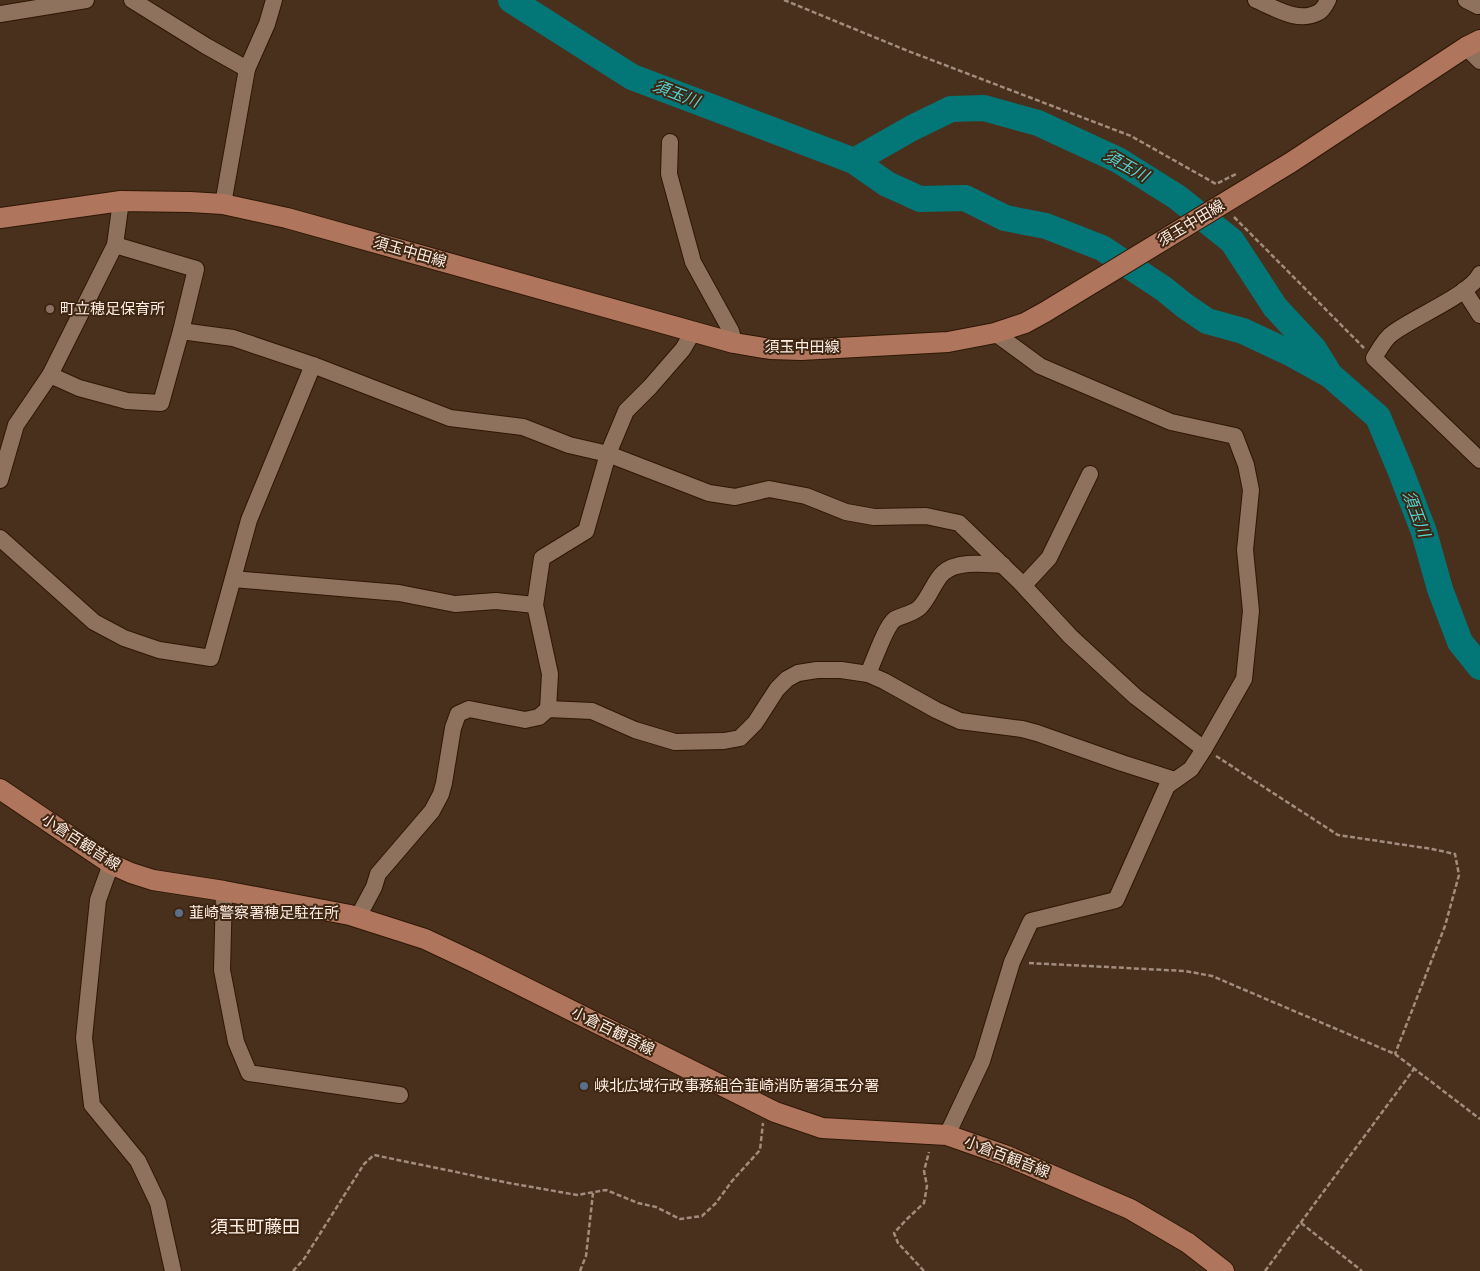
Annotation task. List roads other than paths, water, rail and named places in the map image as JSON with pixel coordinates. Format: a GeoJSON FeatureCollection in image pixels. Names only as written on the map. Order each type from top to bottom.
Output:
{"type":"FeatureCollection","features":[{"type":"Feature","properties":{"kind":"main road","name":"須玉中田線"},"geometry":{"type":"LineString","coordinates":[[0,218],[121,201],[223,204],[287,218],[734,343],[770,349],[801,350],[948,342],[995,333],[1024,323],[1045,312],[1475,49]]}},
{"type":"Feature","properties":{"kind":"main road","name":"小倉百観音線"},"geometry":{"type":"LineString","coordinates":[[0,789],[110,864],[130,873],[152,880],[224,891],[358,917],[425,939],[775,1112],[822,1128],[941,1134],[1007,1156],[1130,1209],[1188,1243],[1224,1271]]}},
{"type":"Feature","properties":{"kind":"street"},"geometry":{"type":"LineString","coordinates":[[0,14],[86,0]]}},
{"type":"Feature","properties":{"kind":"street"},"geometry":{"type":"LineString","coordinates":[[132,0],[246,69]]}},
{"type":"Feature","properties":{"kind":"street"},"geometry":{"type":"LineString","coordinates":[[223,204],[246,69],[267,24],[274,0]]}},
{"type":"Feature","properties":{"kind":"street"},"geometry":{"type":"LineString","coordinates":[[1256,0],[1289,14],[1306,17],[1320,12],[1328,0]]}},
{"type":"Feature","properties":{"kind":"street"},"geometry":{"type":"LineString","coordinates":[[670,142],[669,174],[693,262],[731,331],[734,343]]}},
{"type":"Feature","properties":{"kind":"street"},"geometry":{"type":"LineString","coordinates":[[0,480],[6,439],[50,375],[115,245],[121,201]]}},
{"type":"Feature","properties":{"kind":"street"},"geometry":{"type":"LineString","coordinates":[[50,375],[79,388],[127,401],[161,403],[196,269],[115,245]]}},
{"type":"Feature","properties":{"kind":"street"},"geometry":{"type":"LineString","coordinates":[[1480,274],[1478,279],[1464,290],[1391,334],[1374,358],[1480,460]]}},
{"type":"Feature","properties":{"kind":"street"},"geometry":{"type":"LineString","coordinates":[[1464,290],[1480,315]]}},
{"type":"Feature","properties":{"kind":"street"},"geometry":{"type":"LineString","coordinates":[[181,331],[233,338],[313,365],[450,418],[523,427],[569,445],[608,454],[709,493],[725,497],[735,497],[769,489],[806,496],[846,512],[874,517],[926,516],[959,524],[1024,585],[1070,636],[1136,697],[1204,749]]}},
{"type":"Feature","properties":{"kind":"street"},"geometry":{"type":"LineString","coordinates":[[358,917],[374,887],[378,874],[432,811],[441,794],[453,728],[458,714],[469,709],[525,720],[539,717],[548,708],[550,674],[535,604],[542,558],[586,531],[608,454],[626,411],[678,355],[694,332]]}},
{"type":"Feature","properties":{"kind":"street"},"geometry":{"type":"LineString","coordinates":[[941,1134],[982,1061],[1012,962],[1031,921],[1116,900],[1167,786],[1191,769],[1244,679],[1251,612],[1245,550],[1251,490],[1246,465],[1235,436],[1171,422],[1049,370],[1040,366],[995,333]]}},
{"type":"Feature","properties":{"kind":"street"},"geometry":{"type":"LineString","coordinates":[[0,538],[94,622],[124,638],[159,650],[211,658],[250,520],[313,365]]}},
{"type":"Feature","properties":{"kind":"street"},"geometry":{"type":"LineString","coordinates":[[1024,585],[1049,558],[1090,474]]}},
{"type":"Feature","properties":{"kind":"street"},"geometry":{"type":"LineString","coordinates":[[868,674],[888,627],[894,620],[920,608],[943,573],[959,565],[977,563],[1003,565]]}},
{"type":"Feature","properties":{"kind":"street"},"geometry":{"type":"LineString","coordinates":[[233,579],[399,593],[455,604],[496,601],[535,604]]}},
{"type":"Feature","properties":{"kind":"street"},"geometry":{"type":"LineString","coordinates":[[548,708],[592,711],[635,730],[675,742],[724,741],[740,738],[755,724],[777,689],[787,679],[798,673],[817,670],[842,670],[868,674],[960,721],[1022,729],[1037,733],[1175,780]]}},
{"type":"Feature","properties":{"kind":"street"},"geometry":{"type":"LineString","coordinates":[[110,864],[98,900],[84,1038],[92,1105],[138,1161],[158,1203],[173,1271]]}},
{"type":"Feature","properties":{"kind":"street"},"geometry":{"type":"LineString","coordinates":[[224,891],[222,970],[236,1042],[249,1072],[400,1095]]}},
{"type":"Feature","properties":{"kind":"waterway","name":"須玉川"},"geometry":{"type":"LineString","coordinates":[[511,0],[632,77],[854,161],[887,184],[920,199],[965,198],[1005,218],[1046,226],[1102,248],[1164,289],[1207,321],[1243,331],[1292,354],[1330,375],[1378,417],[1424,532],[1440,589],[1460,642],[1480,667]]}},
{"type":"Feature","properties":{"kind":"waterway","name":"須玉川"},"geometry":{"type":"LineString","coordinates":[[854,161],[912,128],[951,109],[984,108],[1038,123],[1118,160],[1177,197],[1232,241],[1275,307],[1314,349],[1327,370]]}},
{"type":"Feature","properties":{"kind":"place","name":"町立穂足保育所"},"geometry":{"type":"Point","coordinates":[50,309]}},
{"type":"Feature","properties":{"kind":"place","name":"韮崎警察署穂足駐在所"},"geometry":{"type":"Point","coordinates":[179,913]}},
{"type":"Feature","properties":{"kind":"place","name":"峡北広域行政事務組合韮崎消防署須玉分署"},"geometry":{"type":"Point","coordinates":[584,1086]}},
{"type":"Feature","properties":{"kind":"district","name":"須玉町藤田"},"geometry":{"type":"Point","coordinates":[255,1227]}}]}
